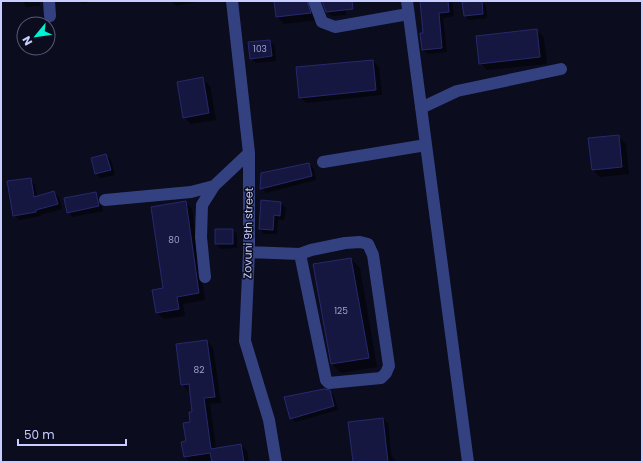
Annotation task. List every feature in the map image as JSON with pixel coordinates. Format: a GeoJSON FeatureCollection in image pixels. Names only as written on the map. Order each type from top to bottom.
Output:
{"type":"FeatureCollection","features":[{"type":"Feature","properties":{"kind":"street"},"geometry":{"type":"LineString","coordinates":[[49,1],[50,16]]}},
{"type":"Feature","properties":{"kind":"street","name":"Zovuni 9th street"},"geometry":{"type":"LineString","coordinates":[[232,1],[249,153],[249,252],[245,341],[269,420],[276,462]]}},
{"type":"Feature","properties":{"kind":"street"},"geometry":{"type":"LineString","coordinates":[[314,1],[322,22],[335,27],[408,14]]}},
{"type":"Feature","properties":{"kind":"street"},"geometry":{"type":"LineString","coordinates":[[407,1],[468,462]]}},
{"type":"Feature","properties":{"kind":"street"},"geometry":{"type":"LineString","coordinates":[[421,108],[457,91],[561,69]]}},
{"type":"Feature","properties":{"kind":"street"},"geometry":{"type":"LineString","coordinates":[[323,162],[426,145]]}},
{"type":"Feature","properties":{"kind":"street"},"geometry":{"type":"LineString","coordinates":[[204,277],[201,237],[202,205],[214,186],[249,153]]}},
{"type":"Feature","properties":{"kind":"street"},"geometry":{"type":"LineString","coordinates":[[105,200],[191,192],[214,186]]}},
{"type":"Feature","properties":{"kind":"street"},"geometry":{"type":"LineString","coordinates":[[249,252],[300,254],[311,250],[345,243],[360,242],[368,244],[373,255],[389,366],[386,373],[381,378],[329,383],[326,380],[300,254]]}},
{"type":"Feature","properties":{"kind":"building"},"geometry":{"type":"Polygon","coordinates":[[[274,1],[307,1],[311,13],[276,17],[274,1]]]}},
{"type":"Feature","properties":{"kind":"building"},"geometry":{"type":"Polygon","coordinates":[[[322,1],[352,1],[353,9],[326,12],[322,1]]]}},
{"type":"Feature","properties":{"kind":"building"},"geometry":{"type":"Polygon","coordinates":[[[420,1],[448,1],[449,12],[439,13],[442,48],[422,50],[420,33],[423,33],[420,1]]]}},
{"type":"Feature","properties":{"kind":"building"},"geometry":{"type":"Polygon","coordinates":[[[482,1],[483,14],[464,16],[462,2],[482,1]]]}},
{"type":"Feature","properties":{"kind":"building"},"geometry":{"type":"Polygon","coordinates":[[[537,29],[540,57],[479,64],[476,36],[537,29]]]}},
{"type":"Feature","properties":{"kind":"building"},"geometry":{"type":"Polygon","coordinates":[[[270,40],[272,56],[250,59],[248,42],[270,40]]]}},
{"type":"Feature","properties":{"kind":"building"},"geometry":{"type":"Polygon","coordinates":[[[373,60],[376,90],[299,98],[296,67],[373,60]]]}},
{"type":"Feature","properties":{"kind":"building"},"geometry":{"type":"Polygon","coordinates":[[[203,77],[209,113],[183,118],[177,82],[203,77]]]}},
{"type":"Feature","properties":{"kind":"building"},"geometry":{"type":"Polygon","coordinates":[[[619,135],[622,167],[592,170],[588,138],[619,135]]]}},
{"type":"Feature","properties":{"kind":"building"},"geometry":{"type":"Polygon","coordinates":[[[106,154],[111,170],[95,174],[91,158],[106,154]]]}},
{"type":"Feature","properties":{"kind":"building"},"geometry":{"type":"Polygon","coordinates":[[[309,163],[312,176],[260,189],[261,173],[309,163]]]}},
{"type":"Feature","properties":{"kind":"building"},"geometry":{"type":"Polygon","coordinates":[[[31,178],[34,197],[54,191],[58,204],[36,210],[36,212],[13,216],[7,181],[31,178]]]}},
{"type":"Feature","properties":{"kind":"building"},"geometry":{"type":"Polygon","coordinates":[[[96,192],[99,206],[67,213],[64,198],[96,192]]]}},
{"type":"Feature","properties":{"kind":"building"},"geometry":{"type":"Polygon","coordinates":[[[261,200],[281,202],[280,216],[274,215],[273,230],[259,229],[261,200]]]}},
{"type":"Feature","properties":{"kind":"building"},"geometry":{"type":"Polygon","coordinates":[[[186,201],[199,293],[177,297],[179,309],[156,313],[152,290],[163,288],[151,207],[186,201]]]}},
{"type":"Feature","properties":{"kind":"building"},"geometry":{"type":"Polygon","coordinates":[[[215,229],[233,229],[233,244],[215,244],[215,229]]]}},
{"type":"Feature","properties":{"kind":"building"},"geometry":{"type":"Polygon","coordinates":[[[351,258],[369,358],[331,364],[313,264],[351,258]]]}},
{"type":"Feature","properties":{"kind":"building"},"geometry":{"type":"Polygon","coordinates":[[[207,340],[215,397],[204,398],[211,449],[241,444],[244,462],[212,462],[210,453],[184,457],[181,442],[186,441],[183,423],[190,422],[189,412],[192,412],[189,384],[181,385],[176,344],[207,340]]]}},
{"type":"Feature","properties":{"kind":"building"},"geometry":{"type":"Polygon","coordinates":[[[324,389],[330,390],[334,406],[290,419],[284,397],[324,389]]]}},
{"type":"Feature","properties":{"kind":"building"},"geometry":{"type":"Polygon","coordinates":[[[383,418],[388,462],[353,462],[348,422],[383,418]]]}}]}
